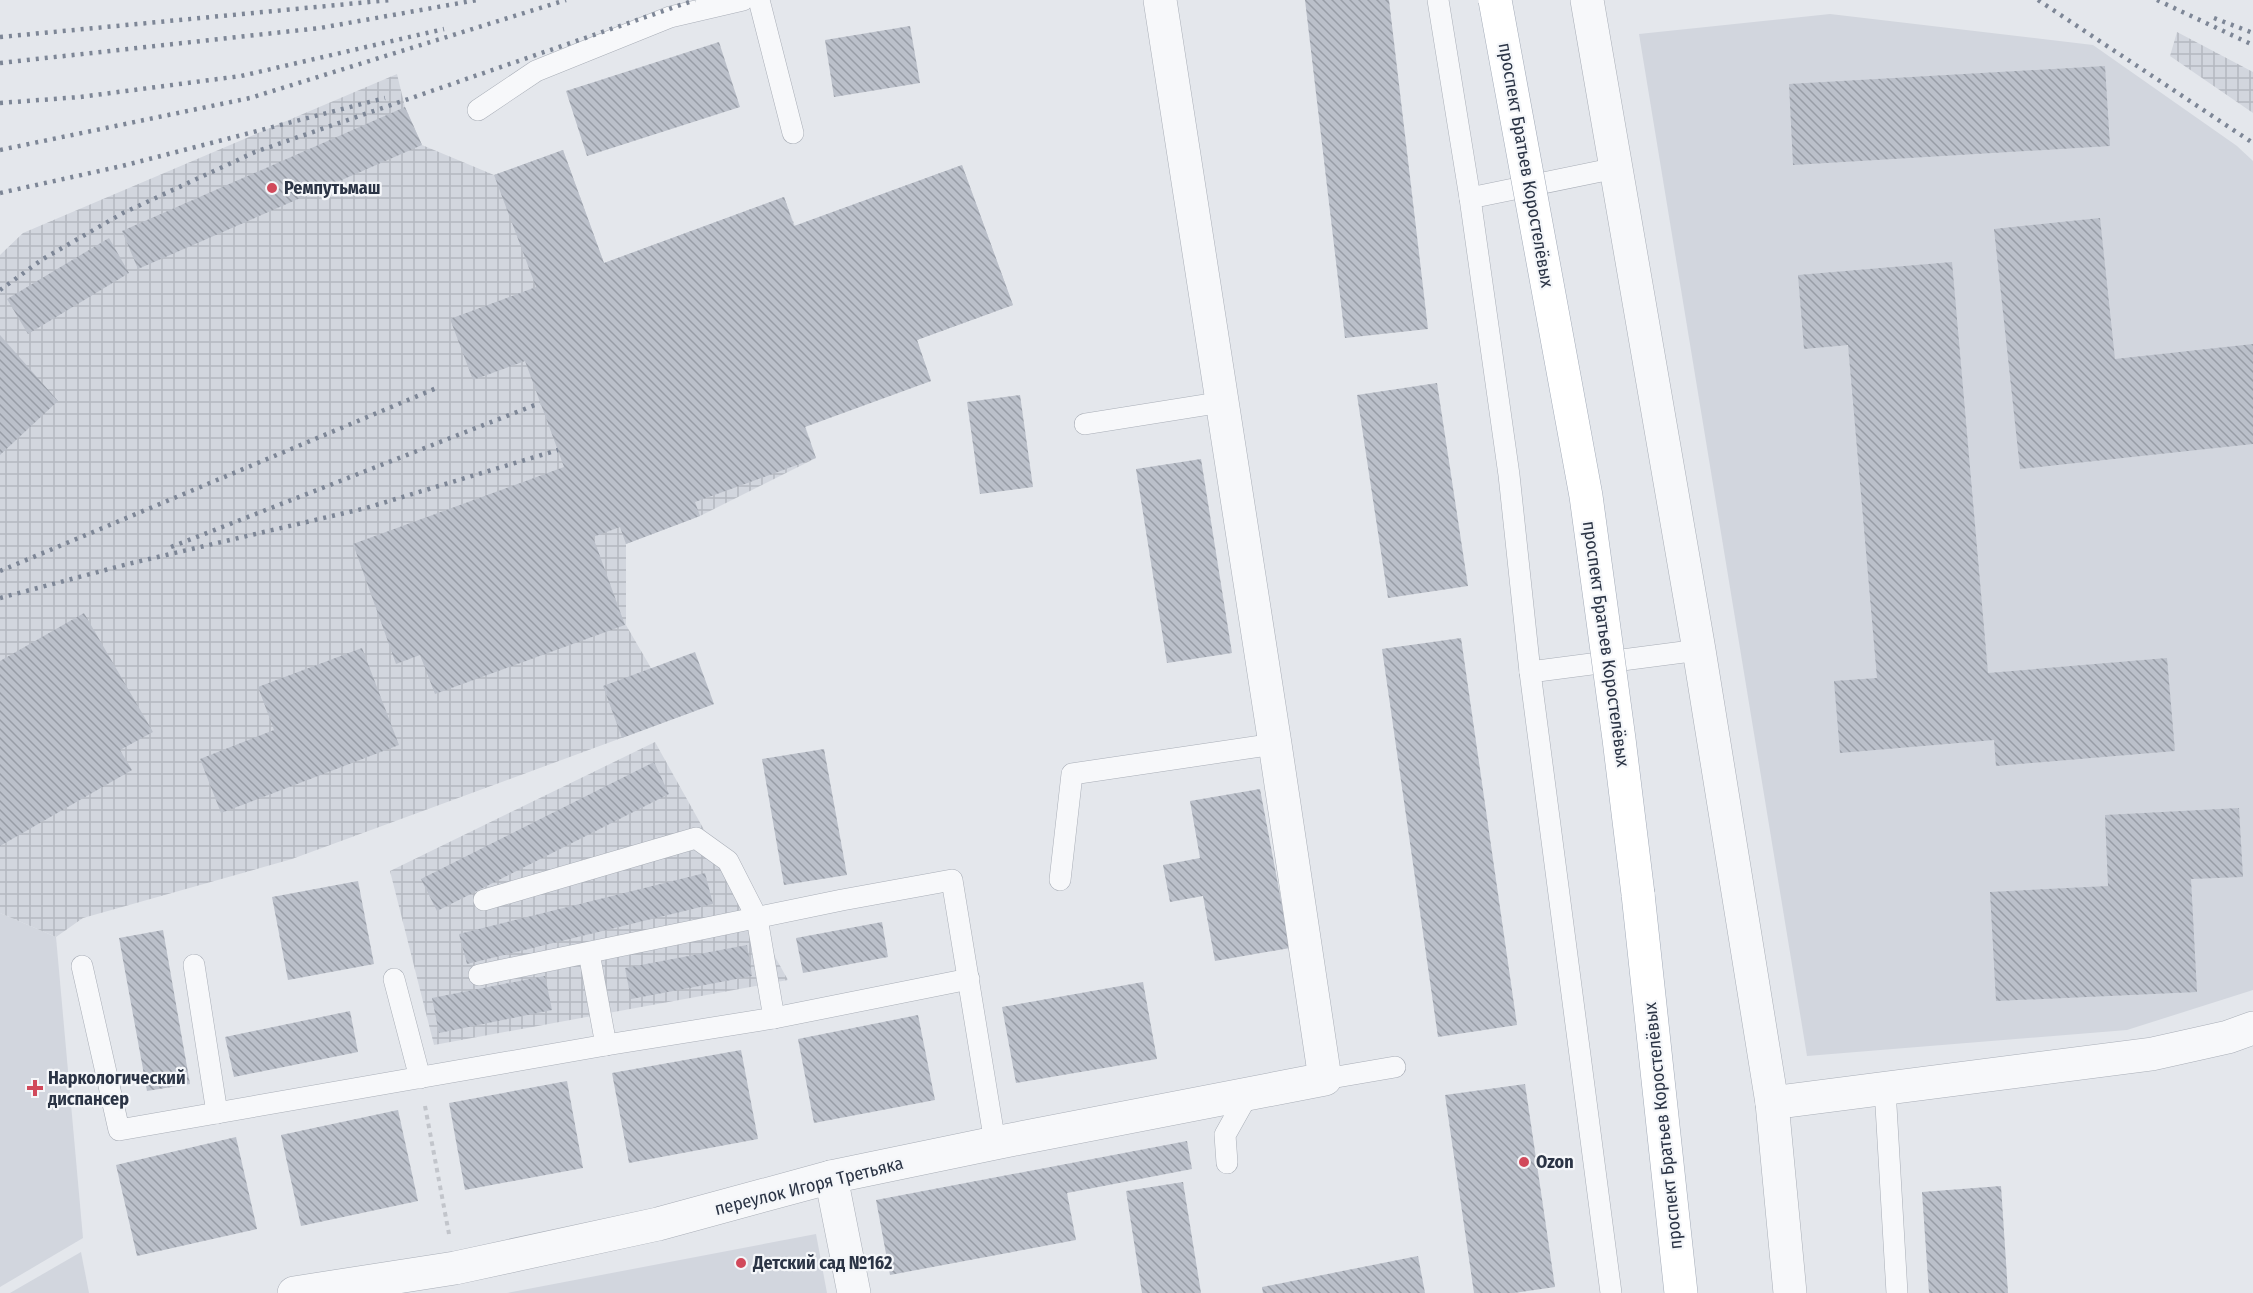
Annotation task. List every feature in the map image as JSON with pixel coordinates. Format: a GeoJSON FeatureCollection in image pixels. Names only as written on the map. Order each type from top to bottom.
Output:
{"type":"FeatureCollection","features":[{"type":"Feature","properties":{"kind":"main road","name":"проспект Братьев Коростелёвых"},"geometry":{"type":"LineString","coordinates":[[1495,0],[1586,496],[1618,727],[1638,894],[1681,1293]]}},
{"type":"Feature","properties":{"kind":"street"},"geometry":{"type":"LineString","coordinates":[[1160,0],[1325,1079]]}},
{"type":"Feature","properties":{"kind":"street"},"geometry":{"type":"LineString","coordinates":[[1587,0],[1699,651],[1772,1103],[1790,1293]]}},
{"type":"Feature","properties":{"kind":"street"},"geometry":{"type":"LineString","coordinates":[[1772,1103],[2152,1054],[2228,1037],[2253,1028]]}},
{"type":"Feature","properties":{"kind":"street","name":"переулок Игоря Третьяка"},"geometry":{"type":"LineString","coordinates":[[294,1293],[455,1268],[658,1224],[831,1177],[1325,1079]]}},
{"type":"Feature","properties":{"kind":"street"},"geometry":{"type":"LineString","coordinates":[[831,1177],[854,1293]]}},
{"type":"Feature","properties":{"kind":"lane"},"geometry":{"type":"LineString","coordinates":[[478,110],[536,71],[670,17],[743,0]]}},
{"type":"Feature","properties":{"kind":"lane"},"geometry":{"type":"LineString","coordinates":[[759,0],[793,133]]}},
{"type":"Feature","properties":{"kind":"lane"},"geometry":{"type":"LineString","coordinates":[[1438,0],[1470,198],[1509,475],[1530,672],[1611,1293]]}},
{"type":"Feature","properties":{"kind":"lane"},"geometry":{"type":"LineString","coordinates":[[1470,198],[1616,168]]}},
{"type":"Feature","properties":{"kind":"lane"},"geometry":{"type":"LineString","coordinates":[[1085,424],[1223,402]]}},
{"type":"Feature","properties":{"kind":"lane"},"geometry":{"type":"LineString","coordinates":[[1530,672],[1699,651]]}},
{"type":"Feature","properties":{"kind":"lane"},"geometry":{"type":"LineString","coordinates":[[1060,880],[1072,774],[1275,744]]}},
{"type":"Feature","properties":{"kind":"lane"},"geometry":{"type":"LineString","coordinates":[[484,900],[696,838],[728,861],[757,918],[774,1018]]}},
{"type":"Feature","properties":{"kind":"lane"},"geometry":{"type":"LineString","coordinates":[[479,975],[952,880],[995,1143]]}},
{"type":"Feature","properties":{"kind":"lane"},"geometry":{"type":"LineString","coordinates":[[589,953],[606,1045]]}},
{"type":"Feature","properties":{"kind":"lane"},"geometry":{"type":"LineString","coordinates":[[82,966],[119,1130],[774,1018],[969,979]]}},
{"type":"Feature","properties":{"kind":"lane"},"geometry":{"type":"LineString","coordinates":[[194,966],[217,1113]]}},
{"type":"Feature","properties":{"kind":"lane"},"geometry":{"type":"LineString","coordinates":[[394,979],[420,1078]]}},
{"type":"Feature","properties":{"kind":"lane"},"geometry":{"type":"LineString","coordinates":[[1325,1079],[1395,1067]]}},
{"type":"Feature","properties":{"kind":"lane"},"geometry":{"type":"LineString","coordinates":[[1885,1089],[1897,1293]]}},
{"type":"Feature","properties":{"kind":"lane"},"geometry":{"type":"LineString","coordinates":[[1227,1163],[1225,1135],[1248,1094]]}},
{"type":"Feature","properties":{"kind":"path"},"geometry":{"type":"LineString","coordinates":[[420,1078],[455,1268]]}},
{"type":"Feature","properties":{"kind":"shaded area"},"geometry":{"type":"Polygon","coordinates":[[[1830,14],[2093,45],[2237,146],[2253,161],[2253,990],[2127,1030],[1807,1056],[1639,34],[1830,14]]]}},
{"type":"Feature","properties":{"kind":"shaded area"},"geometry":{"type":"Polygon","coordinates":[[[2177,32],[2253,72],[2253,113],[2170,56],[2177,32]]]}},
{"type":"Feature","properties":{"kind":"shaded area","name":"Ремпутьмаш"},"geometry":{"type":"Polygon","coordinates":[[[397,74],[405,107],[422,145],[494,175],[563,150],[604,263],[784,197],[795,226],[962,165],[1013,305],[917,340],[931,381],[804,422],[816,458],[700,516],[626,544],[626,625],[651,668],[714,704],[292,859],[83,918],[56,937],[0,913],[0,255],[23,233],[397,74]]]}},
{"type":"Feature","properties":{"kind":"shaded area"},"geometry":{"type":"Polygon","coordinates":[[[655,742],[788,980],[434,1045],[390,871],[655,742]]]}},
{"type":"Feature","properties":{"kind":"shaded area","name":"Наркологический диспансер"},"geometry":{"type":"Polygon","coordinates":[[[0,913],[56,937],[83,1238],[0,1287],[0,913]]]}},
{"type":"Feature","properties":{"kind":"shaded area","name":"Детский сад №162"},"geometry":{"type":"Polygon","coordinates":[[[816,1234],[827,1293],[507,1293],[816,1234]]]}},
{"type":"Feature","properties":{"kind":"shaded area"},"geometry":{"type":"Polygon","coordinates":[[[81,1252],[89,1293],[10,1293],[81,1252]]]}},
{"type":"Feature","properties":{"kind":"building"},"geometry":{"type":"Polygon","coordinates":[[[1305,0],[1389,0],[1428,329],[1345,338],[1305,0]]]}},
{"type":"Feature","properties":{"kind":"building"},"geometry":{"type":"Polygon","coordinates":[[[910,26],[920,83],[834,97],[825,40],[910,26]]]}},
{"type":"Feature","properties":{"kind":"building"},"geometry":{"type":"Polygon","coordinates":[[[719,42],[740,107],[587,156],[566,91],[719,42]]]}},
{"type":"Feature","properties":{"kind":"building"},"geometry":{"type":"Polygon","coordinates":[[[2105,66],[2110,146],[1793,165],[1789,84],[2105,66]]]}},
{"type":"Feature","properties":{"kind":"building","name":"Ремпутьмаш"},"geometry":{"type":"Polygon","coordinates":[[[405,107],[422,145],[138,269],[122,231],[405,107]]]}},
{"type":"Feature","properties":{"kind":"building"},"geometry":{"type":"Polygon","coordinates":[[[563,150],[604,263],[784,197],[794,226],[962,165],[1013,305],[917,340],[931,381],[805,427],[816,458],[695,502],[700,516],[626,544],[620,527],[593,537],[625,625],[435,694],[420,655],[396,664],[353,544],[564,467],[525,361],[473,380],[450,319],[536,287],[494,175],[563,150]]]}},
{"type":"Feature","properties":{"kind":"building"},"geometry":{"type":"Polygon","coordinates":[[[2100,218],[2115,359],[2253,344],[2253,444],[2020,469],[1994,229],[2100,218]]]}},
{"type":"Feature","properties":{"kind":"building"},"geometry":{"type":"Polygon","coordinates":[[[109,238],[129,273],[28,334],[7,299],[109,238]]]}},
{"type":"Feature","properties":{"kind":"building"},"geometry":{"type":"Polygon","coordinates":[[[1952,262],[1988,673],[2167,658],[2175,751],[1996,766],[1994,740],[1840,753],[1834,681],[1877,678],[1848,345],[1804,349],[1798,275],[1952,262]]]}},
{"type":"Feature","properties":{"kind":"building"},"geometry":{"type":"Polygon","coordinates":[[[0,335],[58,401],[0,455],[0,335]]]}},
{"type":"Feature","properties":{"kind":"building"},"geometry":{"type":"Polygon","coordinates":[[[1437,383],[1468,586],[1388,598],[1357,395],[1437,383]]]}},
{"type":"Feature","properties":{"kind":"building"},"geometry":{"type":"Polygon","coordinates":[[[1020,395],[1033,487],[980,494],[967,402],[1020,395]]]}},
{"type":"Feature","properties":{"kind":"building"},"geometry":{"type":"Polygon","coordinates":[[[1201,459],[1232,653],[1167,663],[1136,469],[1201,459]]]}},
{"type":"Feature","properties":{"kind":"building"},"geometry":{"type":"Polygon","coordinates":[[[84,613],[153,732],[120,750],[132,770],[0,846],[0,661],[84,613]]]}},
{"type":"Feature","properties":{"kind":"building"},"geometry":{"type":"Polygon","coordinates":[[[1461,638],[1517,1025],[1438,1037],[1382,649],[1461,638]]]}},
{"type":"Feature","properties":{"kind":"building"},"geometry":{"type":"Polygon","coordinates":[[[362,648],[399,745],[221,813],[200,759],[274,730],[258,687],[362,648]]]}},
{"type":"Feature","properties":{"kind":"building"},"geometry":{"type":"Polygon","coordinates":[[[695,652],[714,704],[622,738],[603,686],[695,652]]]}},
{"type":"Feature","properties":{"kind":"building"},"geometry":{"type":"Polygon","coordinates":[[[824,749],[847,875],[784,885],[762,759],[824,749]]]}},
{"type":"Feature","properties":{"kind":"building"},"geometry":{"type":"Polygon","coordinates":[[[654,762],[669,794],[437,911],[421,879],[654,762]]]}},
{"type":"Feature","properties":{"kind":"building"},"geometry":{"type":"Polygon","coordinates":[[[1260,789],[1290,948],[1215,961],[1203,896],[1170,902],[1163,865],[1200,858],[1190,801],[1260,789]]]}},
{"type":"Feature","properties":{"kind":"building"},"geometry":{"type":"Polygon","coordinates":[[[2239,808],[2243,877],[2191,879],[2197,992],[1996,1001],[1990,892],[2108,886],[2105,815],[2239,808]]]}},
{"type":"Feature","properties":{"kind":"building"},"geometry":{"type":"Polygon","coordinates":[[[705,873],[713,904],[467,964],[459,934],[705,873]]]}},
{"type":"Feature","properties":{"kind":"building"},"geometry":{"type":"Polygon","coordinates":[[[358,881],[374,964],[288,980],[272,897],[358,881]]]}},
{"type":"Feature","properties":{"kind":"building"},"geometry":{"type":"Polygon","coordinates":[[[882,922],[888,957],[803,973],[796,938],[882,922]]]}},
{"type":"Feature","properties":{"kind":"building"},"geometry":{"type":"Polygon","coordinates":[[[163,930],[190,1084],[147,1091],[119,938],[163,930]]]}},
{"type":"Feature","properties":{"kind":"building"},"geometry":{"type":"Polygon","coordinates":[[[747,945],[752,976],[631,999],[625,968],[747,945]]]}},
{"type":"Feature","properties":{"kind":"building"},"geometry":{"type":"Polygon","coordinates":[[[545,976],[552,1010],[439,1033],[432,998],[545,976]]]}},
{"type":"Feature","properties":{"kind":"building"},"geometry":{"type":"Polygon","coordinates":[[[1143,982],[1157,1059],[1016,1083],[1002,1007],[1143,982]]]}},
{"type":"Feature","properties":{"kind":"building"},"geometry":{"type":"Polygon","coordinates":[[[350,1011],[358,1052],[234,1077],[225,1037],[350,1011]]]}},
{"type":"Feature","properties":{"kind":"building"},"geometry":{"type":"Polygon","coordinates":[[[918,1015],[935,1100],[814,1123],[798,1039],[918,1015]]]}},
{"type":"Feature","properties":{"kind":"building"},"geometry":{"type":"Polygon","coordinates":[[[741,1050],[758,1139],[629,1163],[612,1073],[741,1050]]]}},
{"type":"Feature","properties":{"kind":"building"},"geometry":{"type":"Polygon","coordinates":[[[567,1081],[583,1168],[465,1190],[449,1103],[567,1081]]]}},
{"type":"Feature","properties":{"kind":"building"},"geometry":{"type":"Polygon","coordinates":[[[1525,1084],[1555,1287],[1514,1293],[1474,1293],[1445,1095],[1525,1084]]]}},
{"type":"Feature","properties":{"kind":"building"},"geometry":{"type":"Polygon","coordinates":[[[398,1110],[418,1201],[301,1226],[281,1135],[398,1110]]]}},
{"type":"Feature","properties":{"kind":"building"},"geometry":{"type":"Polygon","coordinates":[[[236,1137],[257,1229],[137,1256],[116,1165],[236,1137]]]}},
{"type":"Feature","properties":{"kind":"building"},"geometry":{"type":"Polygon","coordinates":[[[1187,1141],[1192,1169],[1067,1193],[1076,1240],[890,1275],[876,1200],[1187,1141]]]}},
{"type":"Feature","properties":{"kind":"building"},"geometry":{"type":"Polygon","coordinates":[[[1183,1182],[1201,1293],[1142,1293],[1126,1191],[1183,1182]]]}},
{"type":"Feature","properties":{"kind":"building"},"geometry":{"type":"Polygon","coordinates":[[[2001,1186],[2008,1293],[1929,1293],[1922,1192],[2001,1186]]]}},
{"type":"Feature","properties":{"kind":"building"},"geometry":{"type":"Polygon","coordinates":[[[1418,1256],[1425,1293],[1263,1293],[1262,1287],[1418,1256]]]}},
{"type":"Feature","properties":{"kind":"railway"},"geometry":{"type":"LineString","coordinates":[[0,37],[390,0]]}},
{"type":"Feature","properties":{"kind":"railway"},"geometry":{"type":"LineString","coordinates":[[0,63],[320,28],[477,0]]}},
{"type":"Feature","properties":{"kind":"railway"},"geometry":{"type":"LineString","coordinates":[[0,150],[250,98],[566,0]]}},
{"type":"Feature","properties":{"kind":"railway"},"geometry":{"type":"LineString","coordinates":[[0,290],[43,259],[123,213],[255,152],[695,0]]}},
{"type":"Feature","properties":{"kind":"railway"},"geometry":{"type":"LineString","coordinates":[[2038,0],[2253,143]]}},
{"type":"Feature","properties":{"kind":"railway"},"geometry":{"type":"LineString","coordinates":[[2157,0],[2253,45]]}},
{"type":"Feature","properties":{"kind":"railway"},"geometry":{"type":"LineString","coordinates":[[2214,18],[2253,33]]}},
{"type":"Feature","properties":{"kind":"railway"},"geometry":{"type":"LineString","coordinates":[[0,103],[80,97],[241,76],[444,29]]}},
{"type":"Feature","properties":{"kind":"railway"},"geometry":{"type":"LineString","coordinates":[[0,193],[122,166],[385,98]]}},
{"type":"Feature","properties":{"kind":"railway"},"geometry":{"type":"LineString","coordinates":[[0,571],[439,387]]}},
{"type":"Feature","properties":{"kind":"railway"},"geometry":{"type":"LineString","coordinates":[[171,547],[540,403]]}},
{"type":"Feature","properties":{"kind":"railway"},"geometry":{"type":"LineString","coordinates":[[0,598],[128,564],[366,508],[558,450]]}},
{"type":"Feature","properties":{"kind":"place","name":"Ремпутьмаш"},"geometry":{"type":"Point","coordinates":[272,188]}},
{"type":"Feature","properties":{"kind":"place","name":"Наркологический диспансер"},"geometry":{"type":"Point","coordinates":[35,1088]}},
{"type":"Feature","properties":{"kind":"place","name":"Ozon"},"geometry":{"type":"Point","coordinates":[1524,1162]}},
{"type":"Feature","properties":{"kind":"place","name":"Детский сад №162"},"geometry":{"type":"Point","coordinates":[741,1263]}}]}
